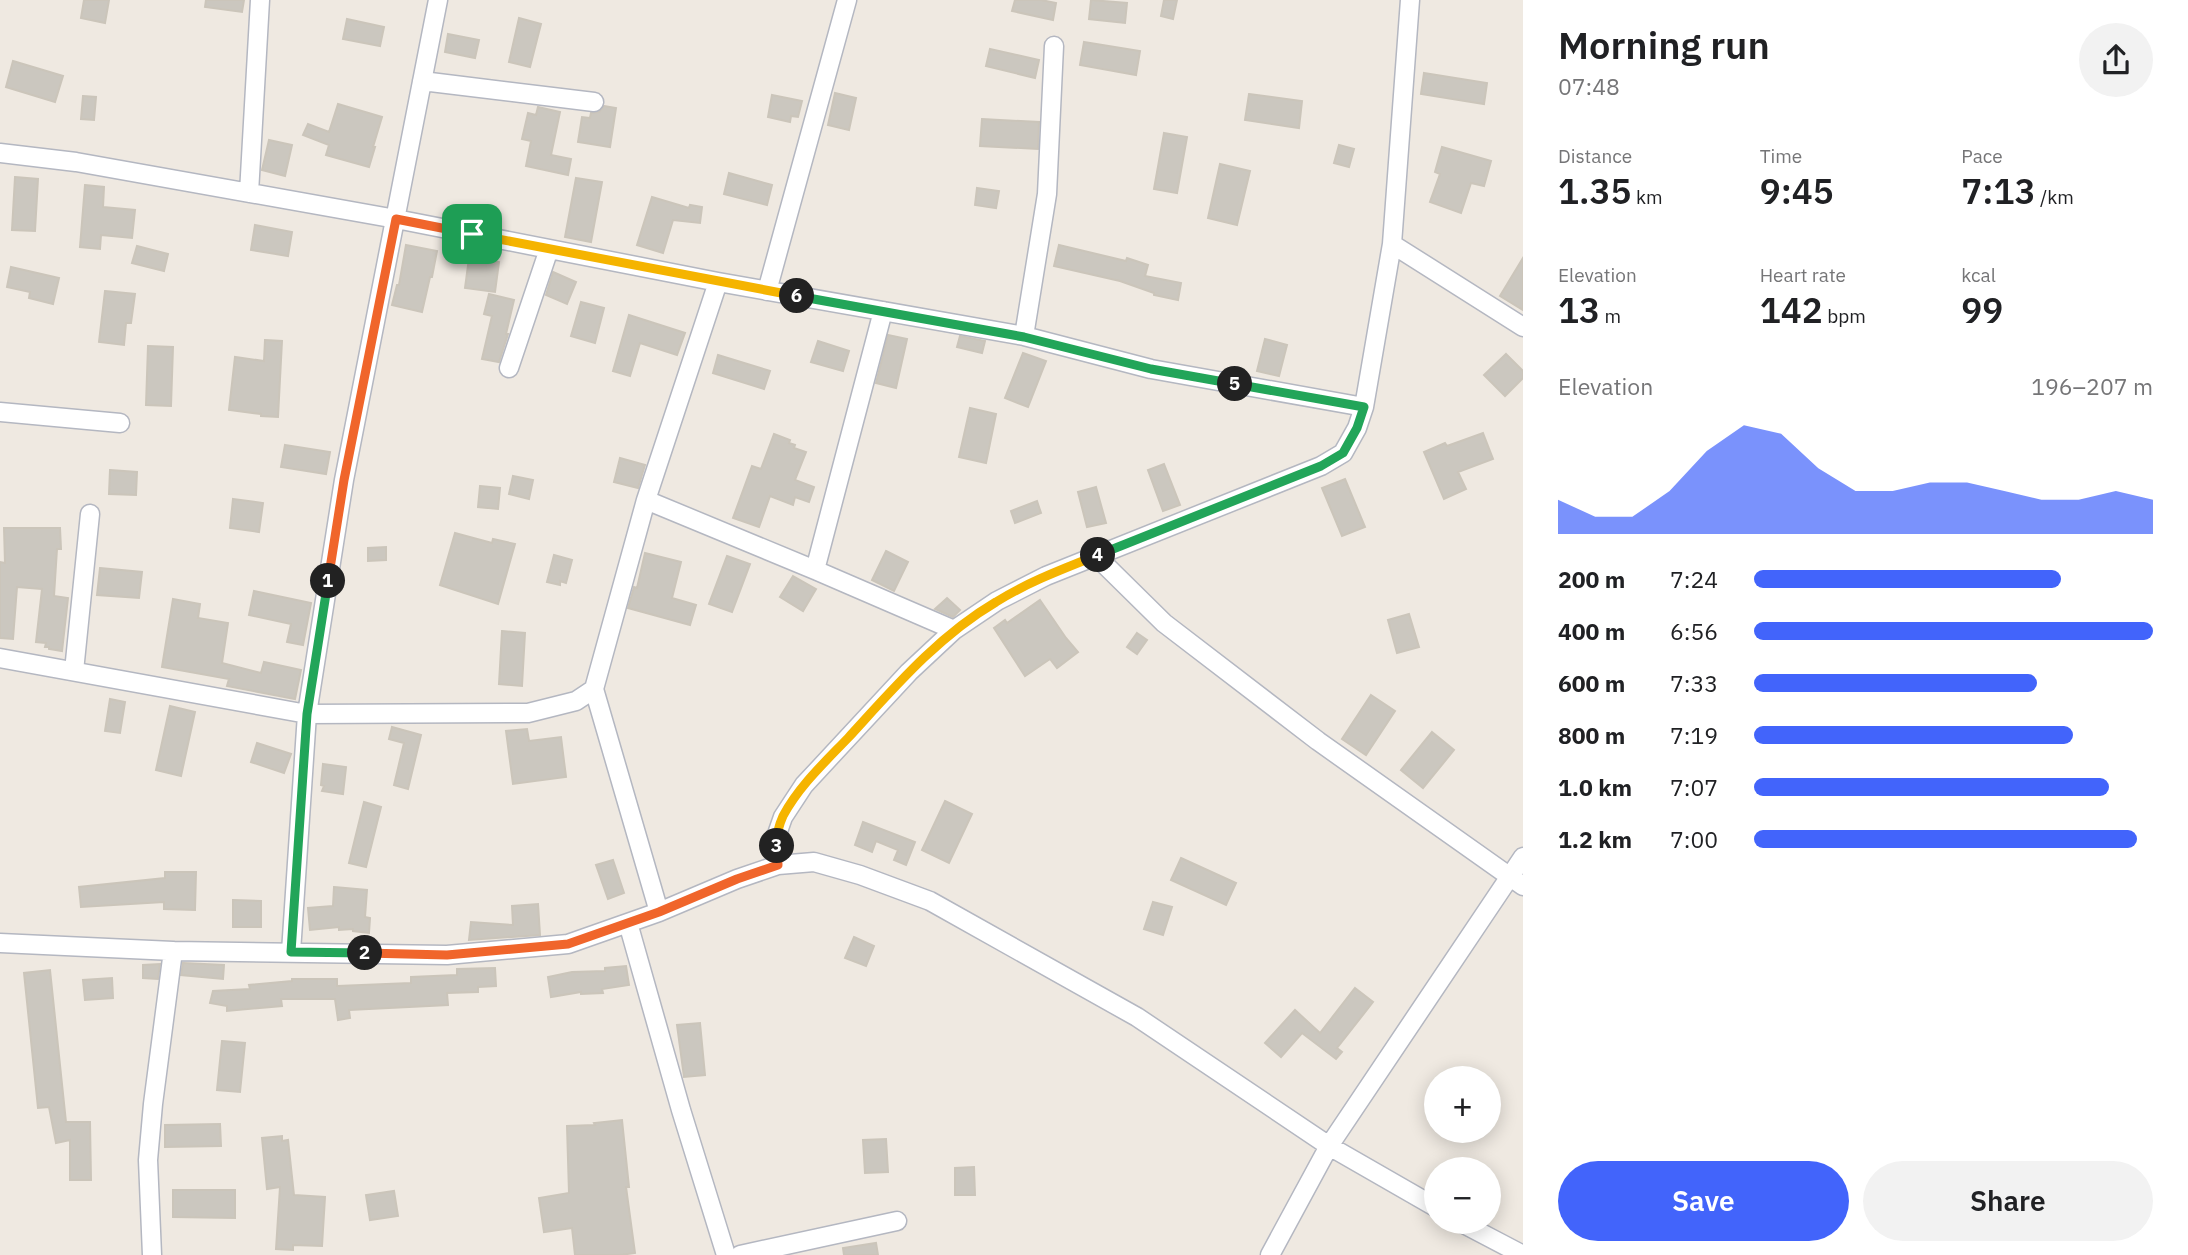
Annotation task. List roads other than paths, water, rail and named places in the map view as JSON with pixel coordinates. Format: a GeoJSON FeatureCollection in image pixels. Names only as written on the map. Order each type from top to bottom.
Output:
{"type":"FeatureCollection","features":[{"type":"Feature","properties":{"kind":"street"},"geometry":{"type":"LineString","coordinates":[[250,193],[260,0]]}},
{"type":"Feature","properties":{"kind":"street"},"geometry":{"type":"LineString","coordinates":[[291,952],[307,714],[344,480],[438,0]]}},
{"type":"Feature","properties":{"kind":"street"},"geometry":{"type":"LineString","coordinates":[[768,291],[847,0]]}},
{"type":"Feature","properties":{"kind":"street"},"geometry":{"type":"LineString","coordinates":[[778,865],[776,837],[783,817],[804,785],[909,672],[954,630],[996,601],[1046,576],[1321,466],[1343,453],[1357,428],[1364,407],[1392,244],[1410,0]]}},
{"type":"Feature","properties":{"kind":"street"},"geometry":{"type":"LineString","coordinates":[[1024,337],[1047,194],[1054,46]]}},
{"type":"Feature","properties":{"kind":"street"},"geometry":{"type":"LineString","coordinates":[[422,80],[594,102]]}},
{"type":"Feature","properties":{"kind":"street"},"geometry":{"type":"LineString","coordinates":[[0,153],[76,162],[396,219],[718,282],[1024,337],[1151,369],[1364,407]]}},
{"type":"Feature","properties":{"kind":"street"},"geometry":{"type":"LineString","coordinates":[[1392,244],[1523,327]]}},
{"type":"Feature","properties":{"kind":"street"},"geometry":{"type":"LineString","coordinates":[[509,368],[549,249]]}},
{"type":"Feature","properties":{"kind":"street"},"geometry":{"type":"LineString","coordinates":[[659,912],[594,689],[646,500],[718,282]]}},
{"type":"Feature","properties":{"kind":"street"},"geometry":{"type":"LineString","coordinates":[[815,570],[883,312]]}},
{"type":"Feature","properties":{"kind":"street"},"geometry":{"type":"LineString","coordinates":[[0,412],[120,423]]}},
{"type":"Feature","properties":{"kind":"street"},"geometry":{"type":"LineString","coordinates":[[646,500],[954,630]]}},
{"type":"Feature","properties":{"kind":"street"},"geometry":{"type":"LineString","coordinates":[[74,671],[90,513]]}},
{"type":"Feature","properties":{"kind":"street"},"geometry":{"type":"LineString","coordinates":[[1096,556],[1164,623],[1318,741],[1517,882]]}},
{"type":"Feature","properties":{"kind":"street"},"geometry":{"type":"LineString","coordinates":[[0,657],[307,714],[528,713],[576,701],[594,689]]}},
{"type":"Feature","properties":{"kind":"street"},"geometry":{"type":"LineString","coordinates":[[1270,1255],[1329,1146],[1517,882],[1523,858]]}},
{"type":"Feature","properties":{"kind":"street"},"geometry":{"type":"LineString","coordinates":[[0,943],[173,951],[447,955],[541,947],[568,944],[778,865],[814,862],[860,875],[930,901],[1137,1017],[1329,1146],[1424,1201]]}},
{"type":"Feature","properties":{"kind":"street"},"geometry":{"type":"LineString","coordinates":[[628,923],[681,1111],[726,1255]]}},
{"type":"Feature","properties":{"kind":"street"},"geometry":{"type":"LineString","coordinates":[[152,1255],[148,1160],[173,951]]}},
{"type":"Feature","properties":{"kind":"street"},"geometry":{"type":"LineString","coordinates":[[740,1255],[897,1221]]}},
{"type":"Feature","properties":{"kind":"street"},"geometry":{"type":"LineString","coordinates":[[1484,1234],[1523,1255]]}}]}
